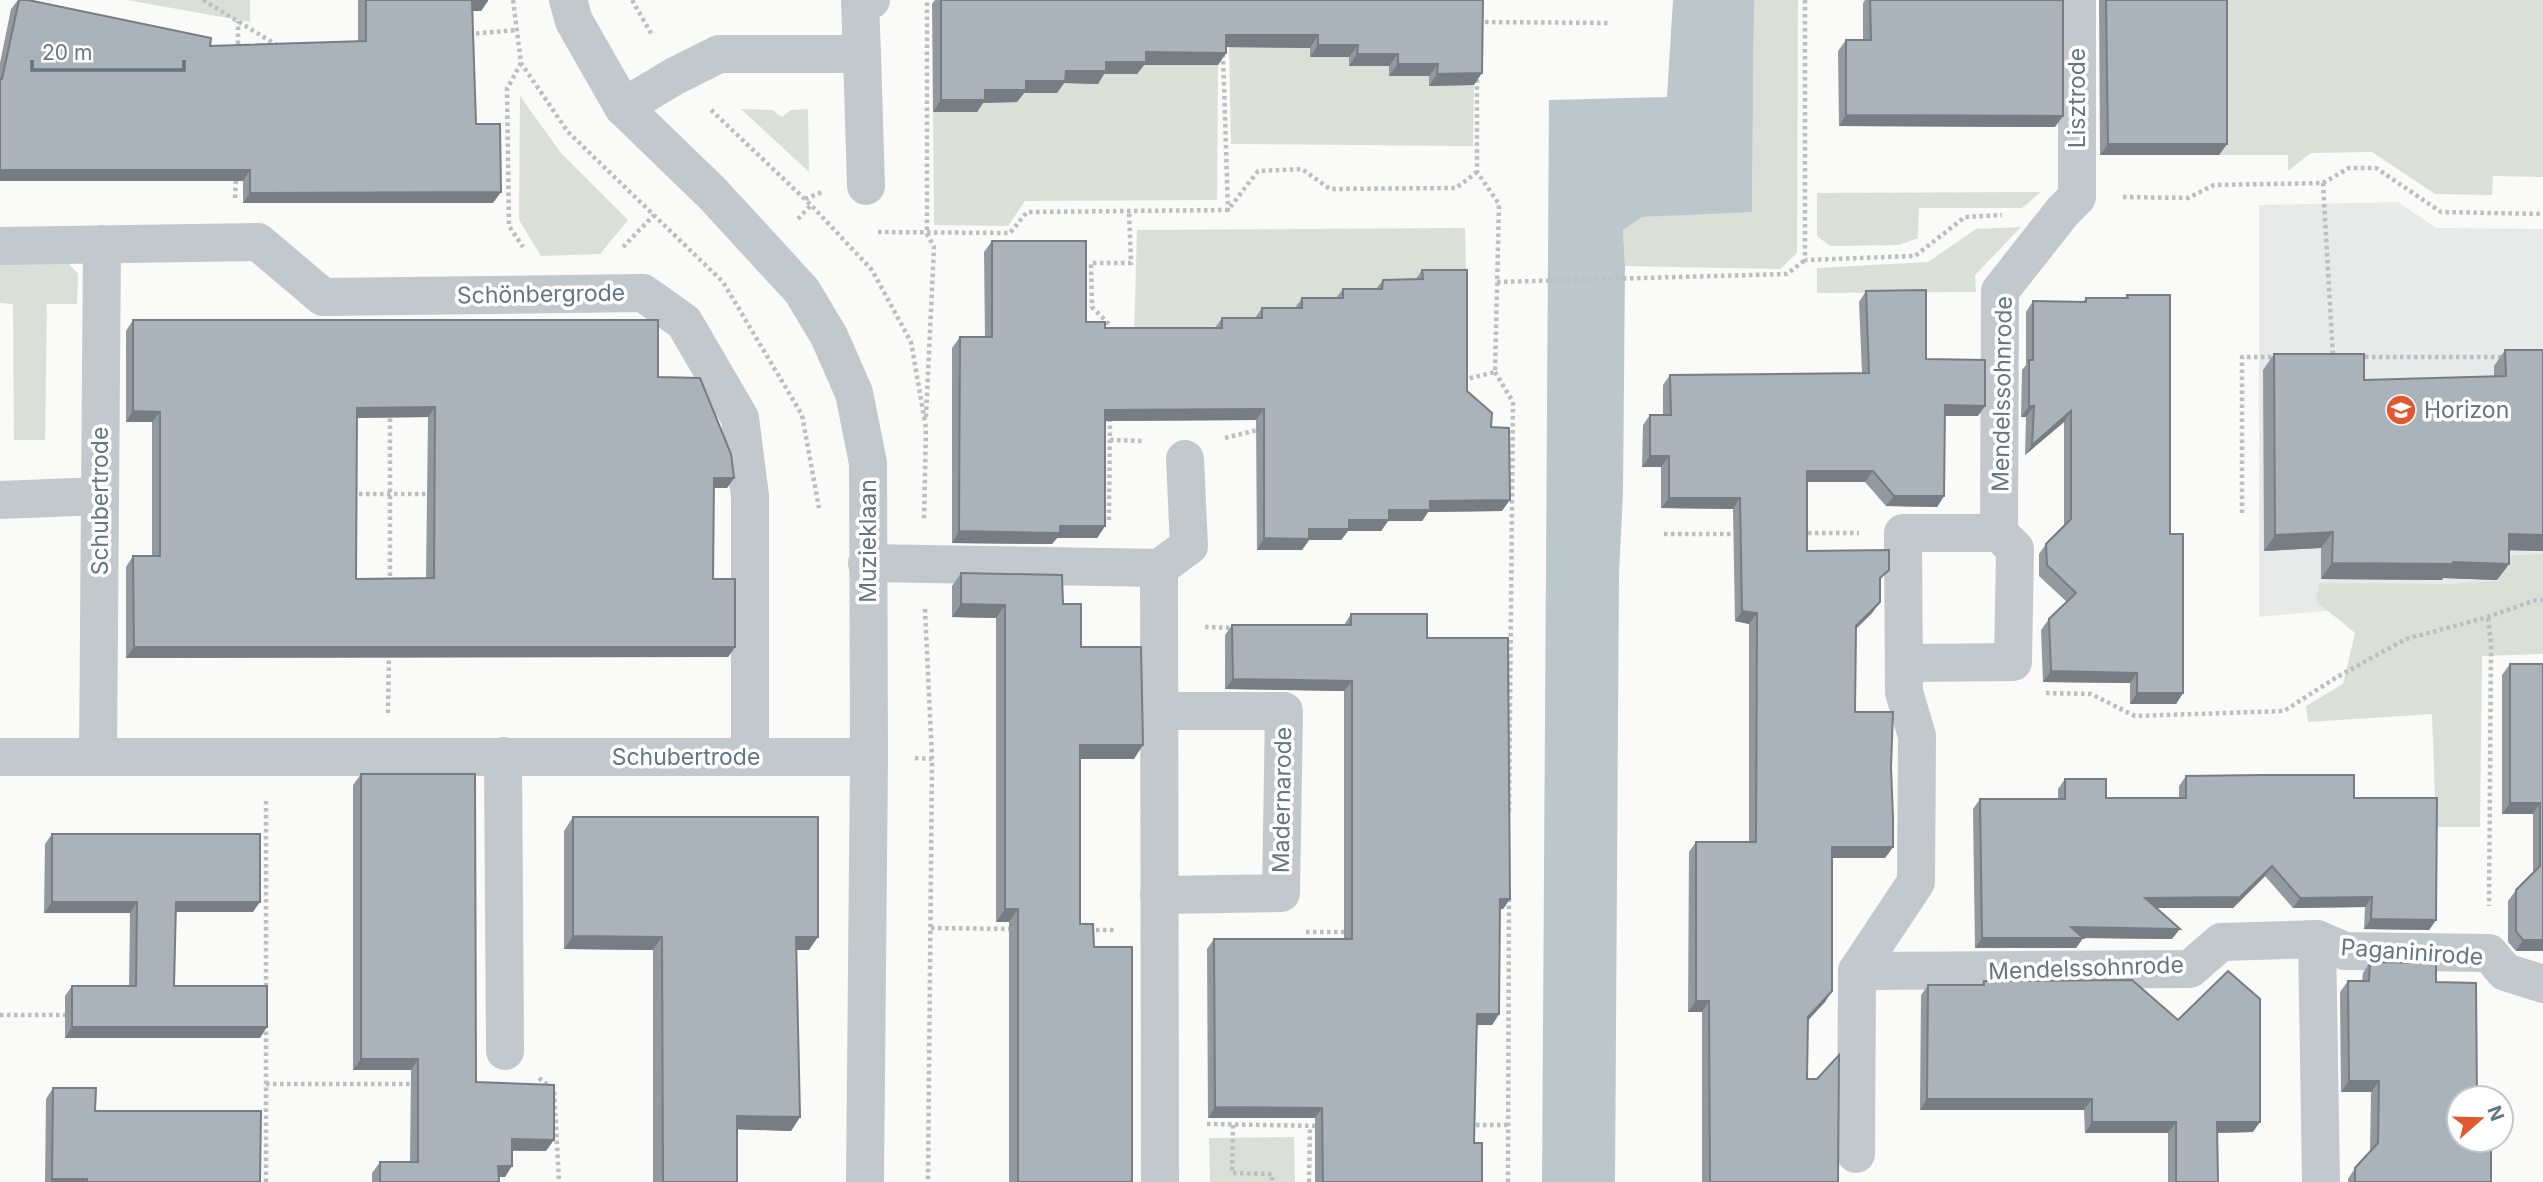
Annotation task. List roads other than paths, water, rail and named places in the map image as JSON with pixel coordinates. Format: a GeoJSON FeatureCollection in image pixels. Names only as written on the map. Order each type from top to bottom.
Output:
{"type":"FeatureCollection","features":[{"type":"Feature","properties":{"kind":"street","name":"Muzieklaan"},"geometry":{"type":"LineString","coordinates":[[568,0],[574,21],[623,107],[712,193],[802,291],[830,336],[854,393],[868,463],[869,757],[865,1182]]}},
{"type":"Feature","properties":{"kind":"street"},"geometry":{"type":"LineString","coordinates":[[866,186],[860,2],[871,0]]}},
{"type":"Feature","properties":{"kind":"street","name":"Lisztrode"},"geometry":{"type":"LineString","coordinates":[[2070,204],[2077,0]]}},
{"type":"Feature","properties":{"kind":"street"},"geometry":{"type":"LineString","coordinates":[[623,107],[674,76],[719,54],[862,54]]}},
{"type":"Feature","properties":{"kind":"street","name":"Mendelssohnrode"},"geometry":{"type":"LineString","coordinates":[[1904,663],[2013,662],[2015,549],[2000,533],[2000,291],[2070,204]]}},
{"type":"Feature","properties":{"kind":"street","name":"Schönbergrode"},"geometry":{"type":"LineString","coordinates":[[0,246],[258,242],[323,297],[643,293],[684,322],[740,418],[750,496],[750,757]]}},
{"type":"Feature","properties":{"kind":"street","name":"Schubertrode"},"geometry":{"type":"LineString","coordinates":[[98,757],[102,244]]}},
{"type":"Feature","properties":{"kind":"street"},"geometry":{"type":"LineString","coordinates":[[867,563],[1159,568],[1189,546],[1185,459]]}},
{"type":"Feature","properties":{"kind":"street"},"geometry":{"type":"LineString","coordinates":[[0,499],[100,496]]}},
{"type":"Feature","properties":{"kind":"street"},"geometry":{"type":"LineString","coordinates":[[1856,1154],[1857,971],[1916,882],[1917,736],[1904,692],[1903,533],[2000,533]]}},
{"type":"Feature","properties":{"kind":"street"},"geometry":{"type":"LineString","coordinates":[[1159,568],[1160,1182]]}},
{"type":"Feature","properties":{"kind":"street","name":"Madernarode"},"geometry":{"type":"LineString","coordinates":[[1158,711],[1284,711],[1280,893],[1159,895]]}},
{"type":"Feature","properties":{"kind":"street"},"geometry":{"type":"LineString","coordinates":[[503,756],[505,1051]]}},
{"type":"Feature","properties":{"kind":"street","name":"Schubertrode"},"geometry":{"type":"LineString","coordinates":[[0,757],[869,757]]}},
{"type":"Feature","properties":{"kind":"street"},"geometry":{"type":"LineString","coordinates":[[2317,939],[2321,1182]]}},
{"type":"Feature","properties":{"kind":"street","name":"Mendelssohnrode"},"geometry":{"type":"LineString","coordinates":[[1857,971],[2190,969],[2221,942],[2317,939]]}},
{"type":"Feature","properties":{"kind":"street","name":"Paganinirode"},"geometry":{"type":"LineString","coordinates":[[2317,939],[2344,951],[2489,953],[2505,972],[2543,984]]}},
{"type":"Feature","properties":{"kind":"place","name":"Horizon"},"geometry":{"type":"Point","coordinates":[2401,410]}}]}
